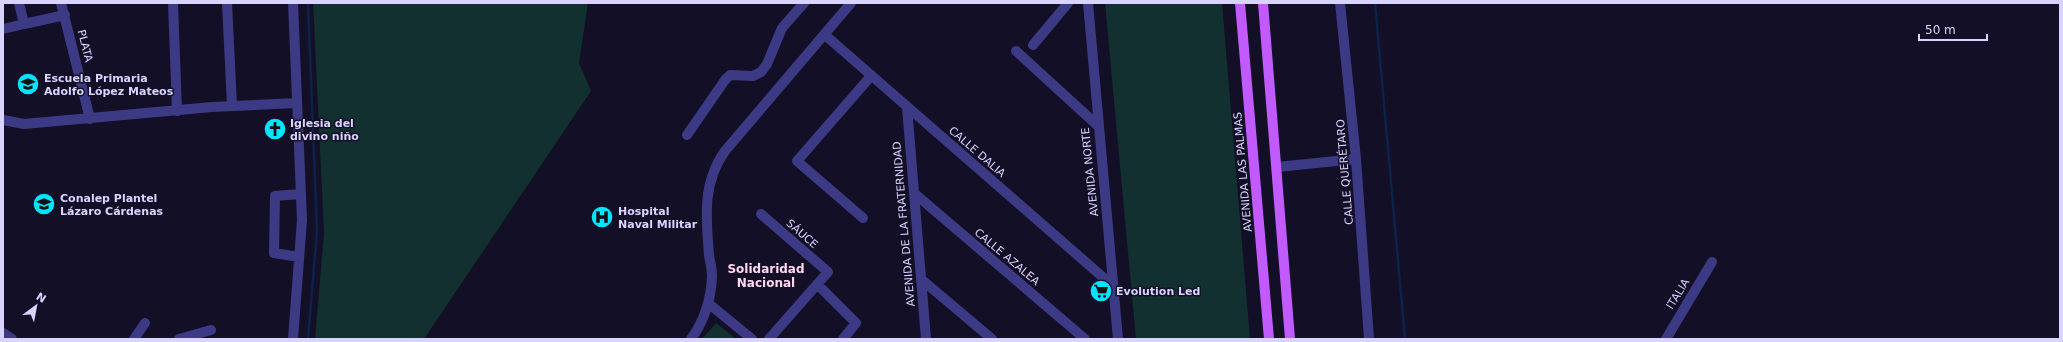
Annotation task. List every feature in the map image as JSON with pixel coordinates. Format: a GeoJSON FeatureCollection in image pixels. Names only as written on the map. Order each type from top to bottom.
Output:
{"type":"FeatureCollection","features":[{"type":"Feature","properties":{"kind":"main road","name":"AVENIDA LAS PALMAS"},"geometry":{"type":"LineString","coordinates":[[1240,3],[1269,339]]}},
{"type":"Feature","properties":{"kind":"main road"},"geometry":{"type":"LineString","coordinates":[[1263,3],[1290,339]]}},
{"type":"Feature","properties":{"kind":"street"},"geometry":{"type":"LineString","coordinates":[[19,3],[24,24]]}},
{"type":"Feature","properties":{"kind":"street","name":"PLATA"},"geometry":{"type":"LineString","coordinates":[[61,3],[90,119]]}},
{"type":"Feature","properties":{"kind":"street"},"geometry":{"type":"LineString","coordinates":[[173,3],[177,111]]}},
{"type":"Feature","properties":{"kind":"street"},"geometry":{"type":"LineString","coordinates":[[227,3],[232,106]]}},
{"type":"Feature","properties":{"kind":"street"},"geometry":{"type":"LineString","coordinates":[[292,339],[302,220],[293,3]]}},
{"type":"Feature","properties":{"kind":"street"},"geometry":{"type":"LineString","coordinates":[[687,136],[725,80],[730,75],[753,76],[761,72],[767,64],[782,28],[804,3]]}},
{"type":"Feature","properties":{"kind":"street"},"geometry":{"type":"LineString","coordinates":[[691,339],[698,330],[708,302],[712,274],[706,204],[712,174],[725,151],[851,3]]}},
{"type":"Feature","properties":{"kind":"street"},"geometry":{"type":"LineString","coordinates":[[1033,45],[1068,3]]}},
{"type":"Feature","properties":{"kind":"street","name":"AVENIDA NORTE"},"geometry":{"type":"LineString","coordinates":[[1088,3],[1118,339]]}},
{"type":"Feature","properties":{"kind":"street","name":"CALLE QUERÉTARO"},"geometry":{"type":"LineString","coordinates":[[1340,3],[1356,158],[1369,339]]}},
{"type":"Feature","properties":{"kind":"street"},"geometry":{"type":"LineString","coordinates":[[3,29],[64,16]]}},
{"type":"Feature","properties":{"kind":"street","name":"CALLE DALIA"},"geometry":{"type":"LineString","coordinates":[[824,35],[1113,286]]}},
{"type":"Feature","properties":{"kind":"street"},"geometry":{"type":"LineString","coordinates":[[1016,51],[1098,125]]}},
{"type":"Feature","properties":{"kind":"street"},"geometry":{"type":"LineString","coordinates":[[863,218],[797,161],[871,76]]}},
{"type":"Feature","properties":{"kind":"street"},"geometry":{"type":"LineString","coordinates":[[3,120],[24,124],[232,106],[297,103]]}},
{"type":"Feature","properties":{"kind":"street","name":"AVENIDA DE LA FRATERNIDAD"},"geometry":{"type":"LineString","coordinates":[[907,107],[926,339]]}},
{"type":"Feature","properties":{"kind":"street"},"geometry":{"type":"LineString","coordinates":[[1277,167],[1356,158]]}},
{"type":"Feature","properties":{"kind":"street","name":"CALLE AZALEA"},"geometry":{"type":"LineString","coordinates":[[914,193],[1085,339]]}},
{"type":"Feature","properties":{"kind":"street"},"geometry":{"type":"LineString","coordinates":[[299,257],[274,253],[276,196],[300,194]]}},
{"type":"Feature","properties":{"kind":"street","name":"SÁUCE"},"geometry":{"type":"LineString","coordinates":[[761,214],[828,272],[817,284]]}},
{"type":"Feature","properties":{"kind":"street","name":"ITALIA"},"geometry":{"type":"LineString","coordinates":[[1666,339],[1712,262]]}},
{"type":"Feature","properties":{"kind":"street"},"geometry":{"type":"LineString","coordinates":[[921,279],[992,339]]}},
{"type":"Feature","properties":{"kind":"street"},"geometry":{"type":"LineString","coordinates":[[769,339],[817,284],[856,323],[843,339]]}},
{"type":"Feature","properties":{"kind":"street"},"geometry":{"type":"LineString","coordinates":[[708,302],[752,339]]}},
{"type":"Feature","properties":{"kind":"street"},"geometry":{"type":"LineString","coordinates":[[134,339],[145,323]]}},
{"type":"Feature","properties":{"kind":"street"},"geometry":{"type":"LineString","coordinates":[[179,339],[211,330]]}},
{"type":"Feature","properties":{"kind":"street"},"geometry":{"type":"LineString","coordinates":[[3,333],[12,339]]}},
{"type":"Feature","properties":{"kind":"green space"},"geometry":{"type":"Polygon","coordinates":[[[313,3],[588,3],[579,63],[591,91],[424,339],[315,339],[324,233],[313,3]]]}},
{"type":"Feature","properties":{"kind":"green space"},"geometry":{"type":"Polygon","coordinates":[[[1105,3],[1222,3],[1250,339],[1136,339],[1105,3]]]}},
{"type":"Feature","properties":{"kind":"green space"},"geometry":{"type":"Polygon","coordinates":[[[716,323],[736,339],[702,339],[716,323]]]}},
{"type":"Feature","properties":{"kind":"waterway"},"geometry":{"type":"LineString","coordinates":[[308,3],[317,231],[308,339]]}},
{"type":"Feature","properties":{"kind":"waterway"},"geometry":{"type":"LineString","coordinates":[[1375,3],[1405,339]]}},
{"type":"Feature","properties":{"kind":"place","name":"Escuela Primaria Adolfo López Mateos"},"geometry":{"type":"Point","coordinates":[28,84]}},
{"type":"Feature","properties":{"kind":"place","name":"Iglesia del divino niño"},"geometry":{"type":"Point","coordinates":[275,129]}},
{"type":"Feature","properties":{"kind":"place","name":"Conalep Plantel Lázaro Cárdenas"},"geometry":{"type":"Point","coordinates":[44,204]}},
{"type":"Feature","properties":{"kind":"place","name":"Hospital Naval Militar"},"geometry":{"type":"Point","coordinates":[602,217]}},
{"type":"Feature","properties":{"kind":"place","name":"Evolution Led"},"geometry":{"type":"Point","coordinates":[1101,291]}},
{"type":"Feature","properties":{"kind":"district","name":"Solidaridad Nacional"},"geometry":{"type":"Point","coordinates":[766,276]}}]}
